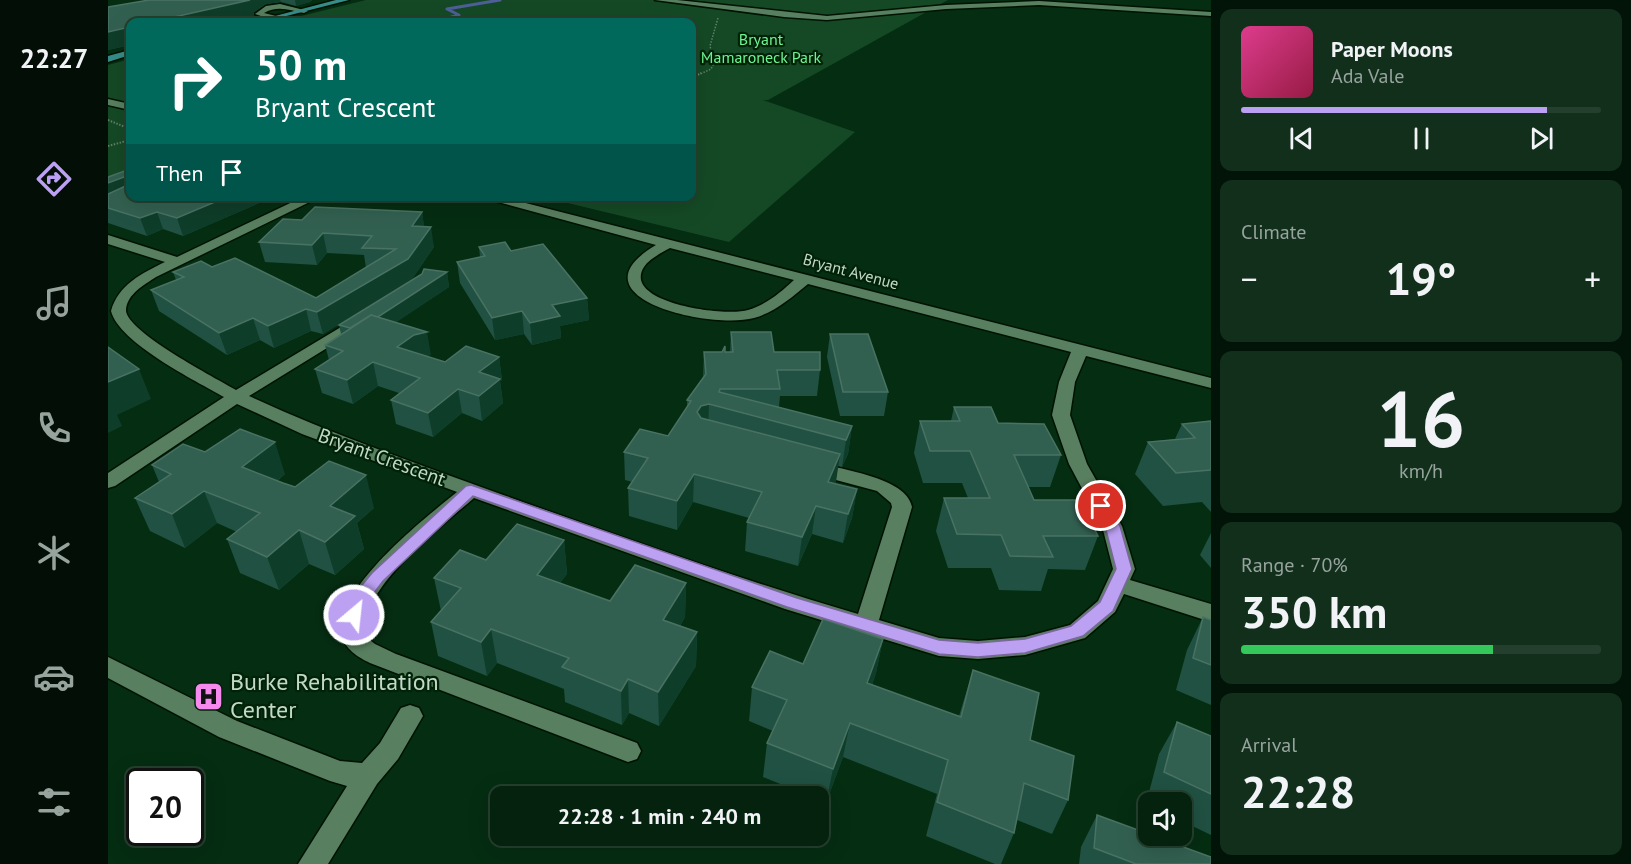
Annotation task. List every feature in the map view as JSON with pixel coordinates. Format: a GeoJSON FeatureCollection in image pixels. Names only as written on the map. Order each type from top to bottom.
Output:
{"type":"FeatureCollection","features":[{"type":"Feature","properties":{"kind":"main road"},"geometry":{"type":"LineString","coordinates":[[257,18],[273,18],[345,0]]}},
{"type":"Feature","properties":{"kind":"main road"},"geometry":{"type":"LineString","coordinates":[[108,59],[126,54]]}},
{"type":"Feature","properties":{"kind":"street"},"geometry":{"type":"LineString","coordinates":[[659,0],[827,18],[951,7],[1039,3],[1211,14]]}},
{"type":"Feature","properties":{"kind":"street"},"geometry":{"type":"LineString","coordinates":[[951,7],[963,0]]}},
{"type":"Feature","properties":{"kind":"street"},"geometry":{"type":"LineString","coordinates":[[1023,0],[1039,3]]}},
{"type":"Feature","properties":{"kind":"street"},"geometry":{"type":"LineString","coordinates":[[257,18],[288,8],[304,11]]}},
{"type":"Feature","properties":{"kind":"street"},"geometry":{"type":"LineString","coordinates":[[108,102],[126,106]]}},
{"type":"Feature","properties":{"kind":"street","name":"Bryant Crescent"},"geometry":{"type":"LineString","coordinates":[[305,201],[151,274],[132,287],[122,300],[118,311],[120,318],[132,331],[168,358],[236,397],[308,430],[793,603],[939,647],[978,650],[1025,646],[1077,632],[1107,606],[1124,569],[1112,526],[1077,465],[1061,416],[1067,382],[1080,350]]}},
{"type":"Feature","properties":{"kind":"street","name":"Bryant Avenue"},"geometry":{"type":"LineString","coordinates":[[502,201],[1211,383]]}},
{"type":"Feature","properties":{"kind":"street"},"geometry":{"type":"LineString","coordinates":[[108,239],[121,246],[177,261]]}},
{"type":"Feature","properties":{"kind":"street"},"geometry":{"type":"LineString","coordinates":[[669,243],[636,267],[633,275],[642,292],[687,313],[729,317],[753,313],[787,294],[806,278]]}},
{"type":"Feature","properties":{"kind":"street"},"geometry":{"type":"LineString","coordinates":[[108,482],[236,397],[374,313]]}},
{"type":"Feature","properties":{"kind":"street"},"geometry":{"type":"LineString","coordinates":[[795,463],[884,487],[902,500],[902,507],[866,625]]}},
{"type":"Feature","properties":{"kind":"street"},"geometry":{"type":"LineString","coordinates":[[471,489],[377,577],[364,594],[354,615],[353,634],[361,647],[388,662],[628,751]]}},
{"type":"Feature","properties":{"kind":"street"},"geometry":{"type":"LineString","coordinates":[[1117,584],[1211,613]]}},
{"type":"Feature","properties":{"kind":"street"},"geometry":{"type":"LineString","coordinates":[[108,667],[228,729],[339,773],[368,776]]}},
{"type":"Feature","properties":{"kind":"street"},"geometry":{"type":"LineString","coordinates":[[312,864],[368,776],[389,751],[410,716]]}},
{"type":"Feature","properties":{"kind":"path"},"geometry":{"type":"LineString","coordinates":[[696,75],[711,69],[714,63],[710,46],[718,17],[727,9]]}},
{"type":"Feature","properties":{"kind":"path"},"geometry":{"type":"LineString","coordinates":[[108,120],[126,127]]}},
{"type":"Feature","properties":{"kind":"path"},"geometry":{"type":"LineString","coordinates":[[108,146],[126,141]]}},
{"type":"Feature","properties":{"kind":"green space","name":"Bryant Mamaroneck Park"},"geometry":{"type":"Polygon","coordinates":[[[366,0],[948,0],[768,100],[763,100],[855,132],[729,242],[560,201],[696,201],[696,18],[293,18],[366,0]]]}},
{"type":"Feature","properties":{"kind":"green space"},"geometry":{"type":"Polygon","coordinates":[[[126,60],[126,185],[108,192],[108,65],[126,60]]]}},
{"type":"Feature","properties":{"kind":"building"},"geometry":{"type":"Polygon","coordinates":[[[149,0],[250,0],[170,18],[126,18],[126,28],[108,32],[108,7],[149,0]]]}},
{"type":"Feature","properties":{"kind":"building"},"geometry":{"type":"Polygon","coordinates":[[[126,170],[126,177],[108,183],[108,177],[126,170]]]}},
{"type":"Feature","properties":{"kind":"building"},"geometry":{"type":"Polygon","coordinates":[[[126,186],[126,201],[217,201],[177,218],[157,212],[140,218],[108,208],[108,194],[126,186]]]}},
{"type":"Feature","properties":{"kind":"building"},"geometry":{"type":"Polygon","coordinates":[[[315,207],[422,212],[412,226],[431,227],[408,259],[317,312],[306,309],[268,326],[253,318],[219,333],[151,290],[184,277],[173,272],[201,261],[212,267],[235,258],[316,298],[396,249],[362,248],[372,236],[323,233],[312,245],[259,242],[283,219],[302,220],[315,207]]]}},
{"type":"Feature","properties":{"kind":"building"},"geometry":{"type":"Polygon","coordinates":[[[505,242],[511,251],[543,244],[587,298],[552,305],[560,316],[530,323],[522,311],[492,318],[457,262],[485,256],[479,247],[505,242]]]}},
{"type":"Feature","properties":{"kind":"building"},"geometry":{"type":"Polygon","coordinates":[[[424,269],[447,272],[378,317],[371,315],[350,328],[339,325],[422,274],[424,269]]]}},
{"type":"Feature","properties":{"kind":"building"},"geometry":{"type":"Polygon","coordinates":[[[371,315],[427,332],[414,335],[397,347],[445,362],[466,346],[499,357],[479,372],[500,379],[479,396],[458,389],[428,413],[391,400],[420,378],[373,362],[347,380],[315,369],[343,351],[325,345],[371,315]]]}},
{"type":"Feature","properties":{"kind":"building"},"geometry":{"type":"Polygon","coordinates":[[[731,332],[771,332],[774,352],[820,352],[820,370],[777,370],[780,389],[720,389],[719,392],[852,426],[846,440],[709,404],[701,406],[697,412],[701,418],[840,454],[828,482],[857,489],[848,514],[816,506],[802,537],[747,522],[762,492],[694,474],[677,501],[628,488],[648,458],[624,452],[640,429],[668,436],[691,401],[687,400],[706,374],[704,352],[722,352],[725,346],[725,352],[733,352],[731,332]]]}},
{"type":"Feature","properties":{"kind":"building"},"geometry":{"type":"Polygon","coordinates":[[[830,334],[868,334],[888,392],[843,392],[830,334]]]}},
{"type":"Feature","properties":{"kind":"building"},"geometry":{"type":"Polygon","coordinates":[[[108,347],[139,369],[108,382],[108,347]]]}},
{"type":"Feature","properties":{"kind":"building"},"geometry":{"type":"Polygon","coordinates":[[[954,407],[991,407],[998,423],[1044,424],[1061,455],[1014,455],[1034,500],[1079,500],[1098,536],[1043,536],[1053,557],[1010,556],[1001,535],[957,534],[944,498],[990,498],[970,451],[930,451],[920,421],[960,421],[954,407]]]}},
{"type":"Feature","properties":{"kind":"building"},"geometry":{"type":"Polygon","coordinates":[[[1211,421],[1211,470],[1176,473],[1148,442],[1195,438],[1182,424],[1211,421]]]}},
{"type":"Feature","properties":{"kind":"building"},"geometry":{"type":"Polygon","coordinates":[[[240,429],[275,442],[242,467],[283,483],[295,487],[329,461],[366,475],[330,506],[355,516],[325,542],[299,530],[267,557],[227,539],[260,513],[204,491],[172,514],[135,498],[171,474],[152,465],[183,444],[205,452],[240,429]]]}},
{"type":"Feature","properties":{"kind":"building"},"geometry":{"type":"Polygon","coordinates":[[[517,524],[564,540],[537,575],[610,601],[635,565],[686,583],[663,620],[697,632],[658,692],[628,679],[621,691],[562,667],[569,658],[491,629],[481,642],[431,622],[461,588],[434,578],[460,550],[486,560],[517,524]]]}},
{"type":"Feature","properties":{"kind":"building"},"geometry":{"type":"Polygon","coordinates":[[[1203,617],[1211,620],[1211,665],[1193,658],[1203,617]]]}},
{"type":"Feature","properties":{"kind":"building"},"geometry":{"type":"Polygon","coordinates":[[[823,619],[883,639],[867,683],[961,717],[973,670],[1039,693],[1030,740],[1074,756],[1068,800],[1024,783],[1014,833],[937,802],[948,760],[850,723],[833,769],[767,743],[787,700],[752,687],[770,651],[803,664],[823,619]]]}},
{"type":"Feature","properties":{"kind":"building"},"geometry":{"type":"Polygon","coordinates":[[[1177,722],[1211,736],[1211,794],[1164,772],[1177,722]]]}},
{"type":"Feature","properties":{"kind":"building"},"geometry":{"type":"Polygon","coordinates":[[[1097,815],[1138,830],[1138,846],[1181,846],[1211,857],[1211,864],[1136,864],[1094,848],[1097,815]]]}},
{"type":"Feature","properties":{"kind":"waterway"},"geometry":{"type":"LineString","coordinates":[[448,18],[459,15],[447,9],[500,0]]}},
{"type":"Feature","properties":{"kind":"place","name":"Burke Rehabilitation Center"},"geometry":{"type":"Point","coordinates":[209,696]}},
{"type":"Feature","properties":{"kind":"route"},"geometry":{"type":"LineString","coordinates":[[354,615],[364,594],[377,577],[471,489],[536,514],[793,603],[939,647],[978,650],[1025,646],[1077,632],[1107,606],[1124,569],[1112,526],[1101,506]]}}]}
